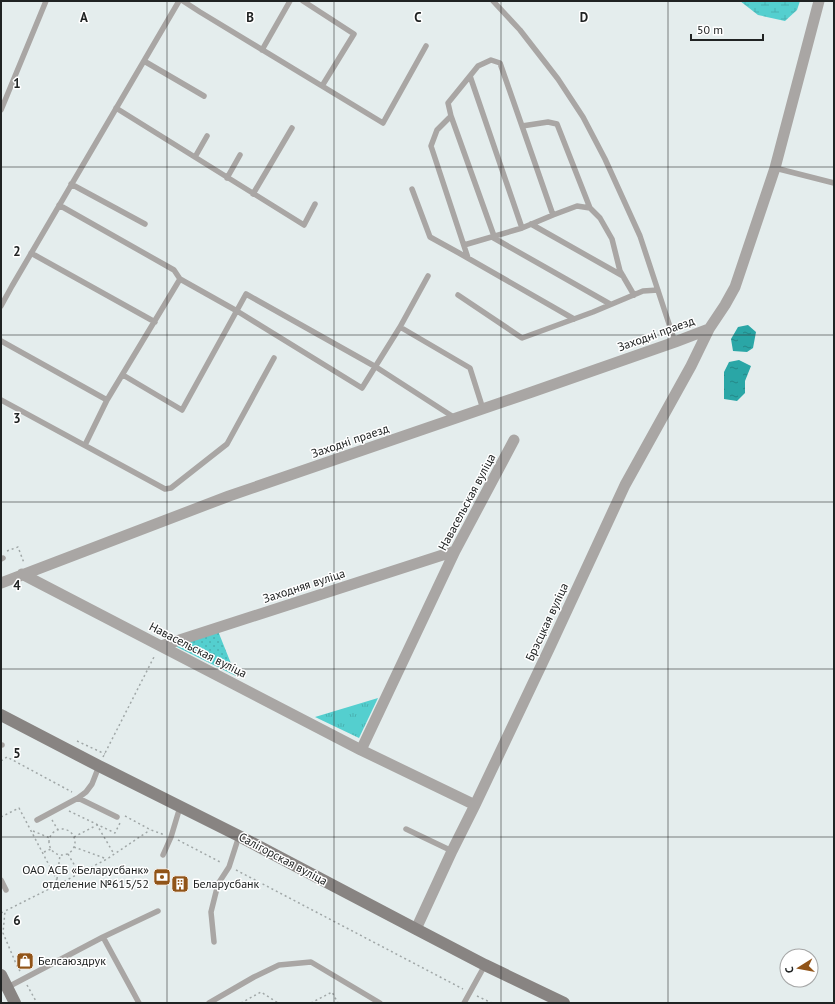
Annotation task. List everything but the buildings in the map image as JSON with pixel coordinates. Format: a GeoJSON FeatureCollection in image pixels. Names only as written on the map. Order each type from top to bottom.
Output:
{"type":"FeatureCollection","features":[{"type":"Feature","properties":{"kind":"main road","name":"Салігорская вуліца"},"geometry":{"type":"LineString","coordinates":[[1,715],[239,836],[485,965],[564,1003]]}},
{"type":"Feature","properties":{"kind":"main road"},"geometry":{"type":"LineString","coordinates":[[1,975],[15,1003]]}},
{"type":"Feature","properties":{"kind":"street","name":"Брэсцкая вуліца"},"geometry":{"type":"LineString","coordinates":[[416,929],[547,654],[625,485],[688,373],[709,329],[735,287],[776,168],[819,1]]}},
{"type":"Feature","properties":{"kind":"street","name":"Заходні праезд"},"geometry":{"type":"LineString","coordinates":[[1,582],[229,496],[483,409],[709,329]]}},
{"type":"Feature","properties":{"kind":"street","name":"Навасельская вуліца"},"geometry":{"type":"LineString","coordinates":[[361,750],[455,551],[514,440]]}},
{"type":"Feature","properties":{"kind":"street","name":"Заходняя вуліца"},"geometry":{"type":"LineString","coordinates":[[161,646],[455,551]]}},
{"type":"Feature","properties":{"kind":"street","name":"Навасельская вуліца"},"geometry":{"type":"LineString","coordinates":[[22,574],[361,750],[475,805]]}},
{"type":"Feature","properties":{"kind":"lane"},"geometry":{"type":"LineString","coordinates":[[1,110],[46,1]]}},
{"type":"Feature","properties":{"kind":"lane"},"geometry":{"type":"LineString","coordinates":[[1,306],[179,1]]}},
{"type":"Feature","properties":{"kind":"lane"},"geometry":{"type":"LineString","coordinates":[[183,1],[383,123],[426,46]]}},
{"type":"Feature","properties":{"kind":"lane"},"geometry":{"type":"LineString","coordinates":[[262,50],[290,1]]}},
{"type":"Feature","properties":{"kind":"lane"},"geometry":{"type":"LineString","coordinates":[[303,1],[354,34],[322,86]]}},
{"type":"Feature","properties":{"kind":"lane"},"geometry":{"type":"LineString","coordinates":[[493,1],[520,30],[558,79],[582,117],[605,159],[640,236],[675,342]]}},
{"type":"Feature","properties":{"kind":"lane"},"geometry":{"type":"LineString","coordinates":[[553,215],[500,64],[491,60],[478,66],[448,103],[451,116],[493,236],[610,304]]}},
{"type":"Feature","properties":{"kind":"lane"},"geometry":{"type":"LineString","coordinates":[[144,61],[204,96]]}},
{"type":"Feature","properties":{"kind":"lane"},"geometry":{"type":"LineString","coordinates":[[470,76],[522,228]]}},
{"type":"Feature","properties":{"kind":"lane"},"geometry":{"type":"LineString","coordinates":[[116,108],[304,225],[315,204]]}},
{"type":"Feature","properties":{"kind":"lane"},"geometry":{"type":"LineString","coordinates":[[451,116],[437,130],[431,146],[468,258]]}},
{"type":"Feature","properties":{"kind":"lane"},"geometry":{"type":"LineString","coordinates":[[522,126],[548,122],[557,124],[590,208],[600,218],[612,239],[620,271],[634,295]]}},
{"type":"Feature","properties":{"kind":"lane"},"geometry":{"type":"LineString","coordinates":[[253,194],[292,128]]}},
{"type":"Feature","properties":{"kind":"lane"},"geometry":{"type":"LineString","coordinates":[[194,157],[207,136]]}},
{"type":"Feature","properties":{"kind":"lane"},"geometry":{"type":"LineString","coordinates":[[227,178],[240,155]]}},
{"type":"Feature","properties":{"kind":"lane"},"geometry":{"type":"LineString","coordinates":[[776,168],[834,183]]}},
{"type":"Feature","properties":{"kind":"lane"},"geometry":{"type":"LineString","coordinates":[[71,184],[145,224]]}},
{"type":"Feature","properties":{"kind":"lane"},"geometry":{"type":"LineString","coordinates":[[412,189],[430,237],[574,319]]}},
{"type":"Feature","properties":{"kind":"lane"},"geometry":{"type":"LineString","coordinates":[[59,205],[174,270],[180,279],[236,311],[362,388],[400,327],[428,276]]}},
{"type":"Feature","properties":{"kind":"lane"},"geometry":{"type":"LineString","coordinates":[[464,245],[522,228],[577,206],[590,208]]}},
{"type":"Feature","properties":{"kind":"lane"},"geometry":{"type":"LineString","coordinates":[[531,224],[623,277]]}},
{"type":"Feature","properties":{"kind":"lane"},"geometry":{"type":"LineString","coordinates":[[31,253],[155,322]]}},
{"type":"Feature","properties":{"kind":"lane"},"geometry":{"type":"LineString","coordinates":[[85,445],[107,400],[180,279]]}},
{"type":"Feature","properties":{"kind":"lane"},"geometry":{"type":"LineString","coordinates":[[458,295],[522,338],[643,291],[658,290]]}},
{"type":"Feature","properties":{"kind":"lane"},"geometry":{"type":"LineString","coordinates":[[123,375],[182,410],[246,294],[376,367],[455,418]]}},
{"type":"Feature","properties":{"kind":"lane"},"geometry":{"type":"LineString","coordinates":[[400,327],[470,368],[483,409]]}},
{"type":"Feature","properties":{"kind":"lane"},"geometry":{"type":"LineString","coordinates":[[1,340],[107,400]]}},
{"type":"Feature","properties":{"kind":"lane"},"geometry":{"type":"LineString","coordinates":[[1,400],[165,489],[171,488],[227,444],[274,358]]}},
{"type":"Feature","properties":{"kind":"lane"},"geometry":{"type":"LineString","coordinates":[[37,820],[86,792],[92,784],[99,766]]}},
{"type":"Feature","properties":{"kind":"lane"},"geometry":{"type":"LineString","coordinates":[[77,796],[119,819]]}},
{"type":"Feature","properties":{"kind":"lane"},"geometry":{"type":"LineString","coordinates":[[163,855],[171,837],[180,807]]}},
{"type":"Feature","properties":{"kind":"lane"},"geometry":{"type":"LineString","coordinates":[[406,830],[452,851]]}},
{"type":"Feature","properties":{"kind":"lane"},"geometry":{"type":"LineString","coordinates":[[214,942],[211,912],[218,884],[229,867],[239,836]]}},
{"type":"Feature","properties":{"kind":"lane"},"geometry":{"type":"LineString","coordinates":[[1,880],[6,890]]}},
{"type":"Feature","properties":{"kind":"lane"},"geometry":{"type":"LineString","coordinates":[[8,987],[102,937],[158,911]]}},
{"type":"Feature","properties":{"kind":"lane"},"geometry":{"type":"LineString","coordinates":[[102,937],[139,1003]]}},
{"type":"Feature","properties":{"kind":"lane"},"geometry":{"type":"LineString","coordinates":[[209,1003],[254,977],[279,965],[311,962],[380,1003]]}},
{"type":"Feature","properties":{"kind":"lane"},"geometry":{"type":"LineString","coordinates":[[464,1003],[485,965]]}},
{"type":"Feature","properties":{"kind":"path"},"geometry":{"type":"LineString","coordinates":[[7,551],[18,547],[24,563]]}},
{"type":"Feature","properties":{"kind":"path"},"geometry":{"type":"LineString","coordinates":[[99,766],[161,646]]}},
{"type":"Feature","properties":{"kind":"path"},"geometry":{"type":"LineString","coordinates":[[1,761],[7,757],[77,796]]}},
{"type":"Feature","properties":{"kind":"path"},"geometry":{"type":"LineString","coordinates":[[1,817],[19,808],[59,884]]}},
{"type":"Feature","properties":{"kind":"path"},"geometry":{"type":"LineString","coordinates":[[68,810],[115,833],[119,819]]}},
{"type":"Feature","properties":{"kind":"path"},"geometry":{"type":"LineString","coordinates":[[124,816],[151,830],[171,837],[492,1003]]}},
{"type":"Feature","properties":{"kind":"path"},"geometry":{"type":"LineString","coordinates":[[52,820],[58,830]]}},
{"type":"Feature","properties":{"kind":"path"},"geometry":{"type":"LineString","coordinates":[[74,837],[97,825]]}},
{"type":"Feature","properties":{"kind":"path"},"geometry":{"type":"LineString","coordinates":[[97,825],[114,854]]}},
{"type":"Feature","properties":{"kind":"path"},"geometry":{"type":"LineString","coordinates":[[58,830],[66,830],[74,837],[74,847],[68,854],[60,855],[53,852],[49,845],[52,834],[58,830]]}},
{"type":"Feature","properties":{"kind":"path"},"geometry":{"type":"LineString","coordinates":[[1,913],[79,874],[106,859],[151,830]]}},
{"type":"Feature","properties":{"kind":"path"},"geometry":{"type":"LineString","coordinates":[[32,831],[50,838]]}},
{"type":"Feature","properties":{"kind":"path"},"geometry":{"type":"LineString","coordinates":[[74,847],[106,859]]}},
{"type":"Feature","properties":{"kind":"path"},"geometry":{"type":"LineString","coordinates":[[43,853],[51,849]]}},
{"type":"Feature","properties":{"kind":"path"},"geometry":{"type":"LineString","coordinates":[[68,854],[79,874]]}},
{"type":"Feature","properties":{"kind":"path"},"geometry":{"type":"LineString","coordinates":[[57,879],[60,855]]}},
{"type":"Feature","properties":{"kind":"path"},"geometry":{"type":"LineString","coordinates":[[5,911],[3,933],[17,966],[36,1003]]}},
{"type":"Feature","properties":{"kind":"path"},"geometry":{"type":"LineString","coordinates":[[241,1003],[261,992],[278,1003]]}},
{"type":"Feature","properties":{"kind":"path"},"geometry":{"type":"LineString","coordinates":[[311,1003],[332,992],[338,1003]]}},
{"type":"Feature","properties":{"kind":"green space"},"geometry":{"type":"Polygon","coordinates":[[[740,1],[800,1],[797,10],[785,21],[758,15],[740,1]]]}},
{"type":"Feature","properties":{"kind":"green space"},"geometry":{"type":"Polygon","coordinates":[[[218,631],[236,676],[175,646],[218,631]]]}},
{"type":"Feature","properties":{"kind":"green space"},"geometry":{"type":"Polygon","coordinates":[[[378,698],[359,738],[315,717],[378,698]]]}},
{"type":"Feature","properties":{"kind":"water"},"geometry":{"type":"Polygon","coordinates":[[[748,325],[756,332],[753,348],[747,352],[733,351],[731,339],[738,327],[748,325]]]}},
{"type":"Feature","properties":{"kind":"water"},"geometry":{"type":"Polygon","coordinates":[[[739,360],[751,366],[745,381],[745,393],[737,401],[724,399],[724,372],[729,362],[739,360]]]}},
{"type":"Feature","properties":{"kind":"place","name":"ОАО АСБ «Беларусбанк» отделение №615/52"},"geometry":{"type":"Point","coordinates":[162,877]}},
{"type":"Feature","properties":{"kind":"place","name":"Беларусбанк"},"geometry":{"type":"Point","coordinates":[180,884]}},
{"type":"Feature","properties":{"kind":"place","name":"Белсаюздрук"},"geometry":{"type":"Point","coordinates":[25,961]}}]}
